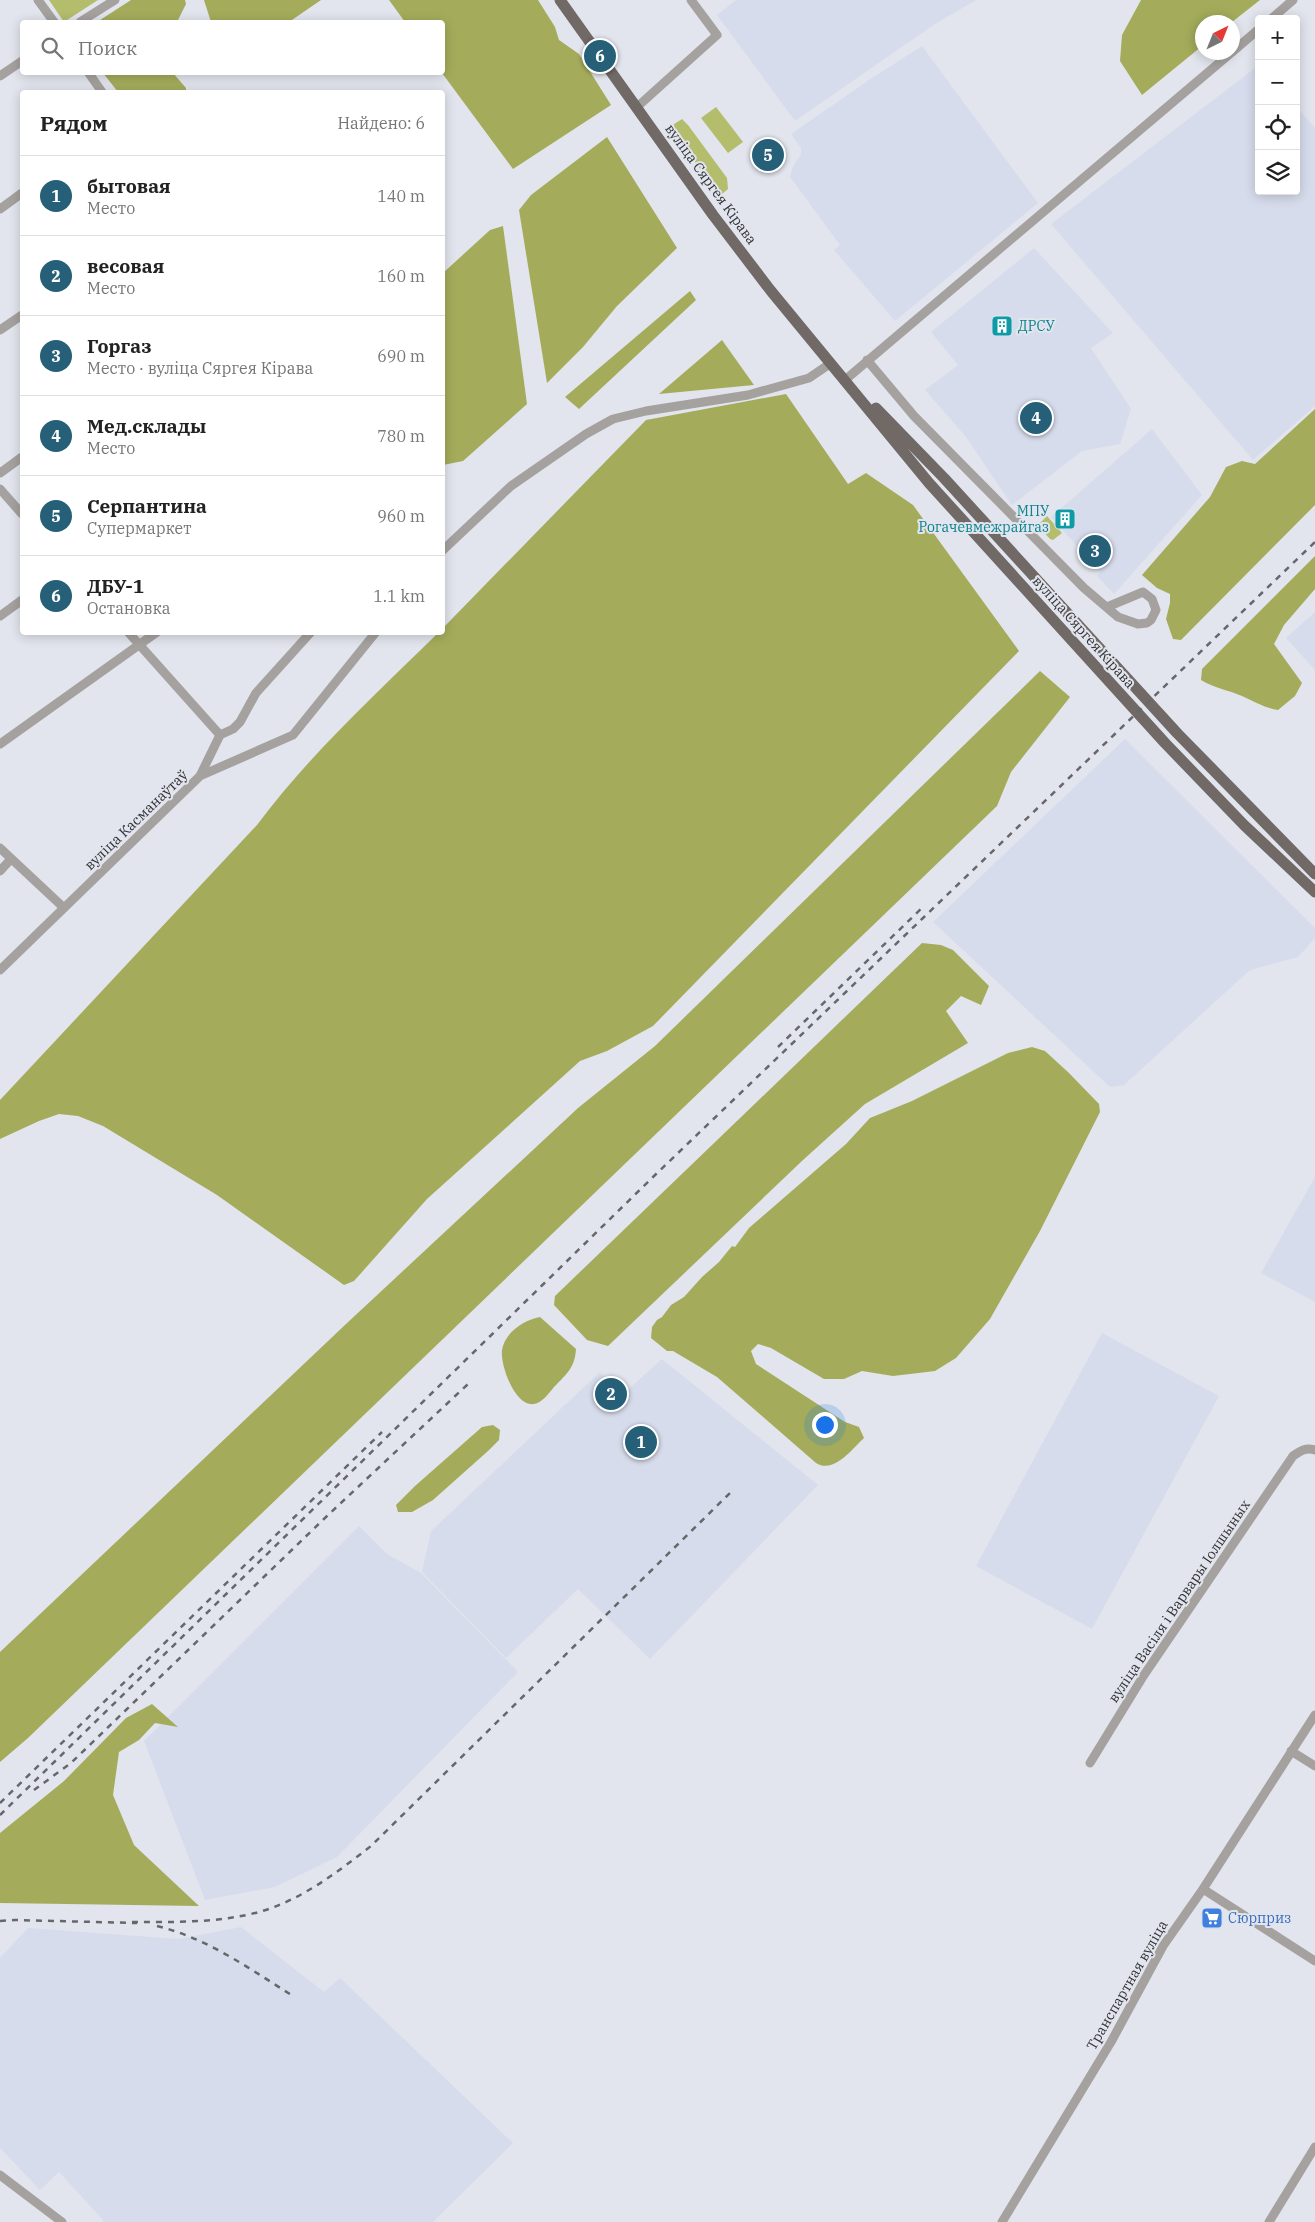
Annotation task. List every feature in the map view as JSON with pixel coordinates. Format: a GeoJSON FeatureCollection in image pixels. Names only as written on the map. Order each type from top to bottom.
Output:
{"type":"FeatureCollection","features":[{"type":"Feature","properties":{"kind":"main road","name":"вуліца Сяргея Кірава"},"geometry":{"type":"LineString","coordinates":[[560,0],[713,215],[929,483],[1165,743],[1244,825],[1315,892]]}},
{"type":"Feature","properties":{"kind":"main road","name":"вуліца Сяргея Кірава"},"geometry":{"type":"LineString","coordinates":[[845,380],[890,422],[944,478],[1177,734],[1315,874]]}},
{"type":"Feature","properties":{"kind":"street"},"geometry":{"type":"LineString","coordinates":[[38,0],[53,20]]}},
{"type":"Feature","properties":{"kind":"street"},"geometry":{"type":"LineString","coordinates":[[83,20],[114,0]]}},
{"type":"Feature","properties":{"kind":"street"},"geometry":{"type":"LineString","coordinates":[[637,107],[717,36],[691,0]]}},
{"type":"Feature","properties":{"kind":"street"},"geometry":{"type":"LineString","coordinates":[[1276,15],[1293,0]]}},
{"type":"Feature","properties":{"kind":"street"},"geometry":{"type":"LineString","coordinates":[[1240,45],[1255,32]]}},
{"type":"Feature","properties":{"kind":"street"},"geometry":{"type":"LineString","coordinates":[[845,380],[1223,60]]}},
{"type":"Feature","properties":{"kind":"street"},"geometry":{"type":"LineString","coordinates":[[0,76],[20,62]]}},
{"type":"Feature","properties":{"kind":"street"},"geometry":{"type":"LineString","coordinates":[[90,75],[101,90]]}},
{"type":"Feature","properties":{"kind":"street"},"geometry":{"type":"LineString","coordinates":[[0,209],[20,194]]}},
{"type":"Feature","properties":{"kind":"street"},"geometry":{"type":"LineString","coordinates":[[0,330],[20,316]]}},
{"type":"Feature","properties":{"kind":"street"},"geometry":{"type":"LineString","coordinates":[[867,360],[914,416],[1084,588],[1118,617],[1142,624],[1153,618],[1156,610],[1152,598],[1142,592],[1107,607]]}},
{"type":"Feature","properties":{"kind":"street"},"geometry":{"type":"LineString","coordinates":[[445,548],[511,486],[586,434],[613,419],[646,411],[748,395],[809,378],[831,363]]}},
{"type":"Feature","properties":{"kind":"street"},"geometry":{"type":"LineString","coordinates":[[0,473],[20,458]]}},
{"type":"Feature","properties":{"kind":"street"},"geometry":{"type":"LineString","coordinates":[[0,489],[20,512]]}},
{"type":"Feature","properties":{"kind":"street"},"geometry":{"type":"LineString","coordinates":[[0,616],[20,601]]}},
{"type":"Feature","properties":{"kind":"street"},"geometry":{"type":"LineString","coordinates":[[130,635],[220,735],[233,729],[240,722],[256,693],[308,635]]}},
{"type":"Feature","properties":{"kind":"street"},"geometry":{"type":"LineString","coordinates":[[0,744],[154,635]]}},
{"type":"Feature","properties":{"kind":"street"},"geometry":{"type":"LineString","coordinates":[[200,776],[293,735],[374,635]]}},
{"type":"Feature","properties":{"kind":"street","name":"вуліца Касманаўтаў"},"geometry":{"type":"LineString","coordinates":[[0,970],[63,908],[90,885],[200,776],[220,735]]}},
{"type":"Feature","properties":{"kind":"street"},"geometry":{"type":"LineString","coordinates":[[0,848],[63,908]]}},
{"type":"Feature","properties":{"kind":"street"},"geometry":{"type":"LineString","coordinates":[[0,871],[11,859]]}},
{"type":"Feature","properties":{"kind":"street","name":"вуліца Васіля і Варвары Іолшыных"},"geometry":{"type":"LineString","coordinates":[[1090,1763],[1144,1675],[1293,1456],[1300,1450],[1310,1448],[1315,1450]]}},
{"type":"Feature","properties":{"kind":"street","name":"Транспартная вуліца"},"geometry":{"type":"LineString","coordinates":[[1002,2222],[1111,2042],[1163,1946],[1203,1889],[1315,1715]]}},
{"type":"Feature","properties":{"kind":"street"},"geometry":{"type":"LineString","coordinates":[[1292,1751],[1315,1766]]}},
{"type":"Feature","properties":{"kind":"street"},"geometry":{"type":"LineString","coordinates":[[1203,1889],[1315,1961]]}},
{"type":"Feature","properties":{"kind":"street"},"geometry":{"type":"LineString","coordinates":[[1269,2222],[1315,2147]]}},
{"type":"Feature","properties":{"kind":"street"},"geometry":{"type":"LineString","coordinates":[[0,2176],[62,2222]]}},
{"type":"Feature","properties":{"kind":"shaded area"},"geometry":{"type":"Polygon","coordinates":[[[736,0],[976,0],[935,24],[795,121],[717,15],[736,0]]]}},
{"type":"Feature","properties":{"kind":"shaded area"},"geometry":{"type":"Polygon","coordinates":[[[922,46],[1038,203],[895,321],[834,250],[840,245],[790,177],[793,166],[801,155],[801,148],[791,134],[922,46]]]}},
{"type":"Feature","properties":{"kind":"shaded area"},"geometry":{"type":"Polygon","coordinates":[[[1255,68],[1255,195],[1300,195],[1300,111],[1315,128],[1315,406],[1253,460],[1051,224],[1255,68]]]}},
{"type":"Feature","properties":{"kind":"shaded area"},"geometry":{"type":"Polygon","coordinates":[[[1034,248],[1113,333],[1091,348],[1131,409],[1120,444],[1082,451],[1012,505],[966,437],[925,390],[958,365],[931,332],[1034,248]]]}},
{"type":"Feature","properties":{"kind":"shaded area"},"geometry":{"type":"Polygon","coordinates":[[[1152,429],[1202,495],[1114,594],[1097,576],[1100,572],[1051,517],[1152,429]]]}},
{"type":"Feature","properties":{"kind":"shaded area"},"geometry":{"type":"Polygon","coordinates":[[[1315,612],[1315,670],[1286,638],[1315,612]]]}},
{"type":"Feature","properties":{"kind":"shaded area"},"geometry":{"type":"Polygon","coordinates":[[[1125,739],[1315,928],[1315,938],[1298,957],[1250,970],[1124,1085],[1110,1087],[933,922],[1125,739]]]}},
{"type":"Feature","properties":{"kind":"shaded area"},"geometry":{"type":"Polygon","coordinates":[[[1315,1177],[1315,1302],[1261,1273],[1315,1177]]]}},
{"type":"Feature","properties":{"kind":"shaded area"},"geometry":{"type":"Polygon","coordinates":[[[1102,1333],[1219,1396],[1092,1629],[976,1566],[1102,1333]]]}},
{"type":"Feature","properties":{"kind":"shaded area"},"geometry":{"type":"Polygon","coordinates":[[[662,1359],[818,1485],[650,1659],[578,1589],[506,1658],[422,1572],[431,1531],[600,1372],[622,1395],[662,1359]]]}},
{"type":"Feature","properties":{"kind":"shaded area"},"geometry":{"type":"Polygon","coordinates":[[[359,1526],[387,1554],[421,1573],[518,1672],[337,1857],[275,1887],[205,1900],[144,1741],[359,1526]]]}},
{"type":"Feature","properties":{"kind":"shaded area"},"geometry":{"type":"Polygon","coordinates":[[[241,1927],[324,1992],[340,1978],[513,2143],[433,2222],[102,2222],[103,2220],[59,2172],[40,2190],[0,2148],[0,1958],[28,1928],[179,1939],[241,1927]]]}},
{"type":"Feature","properties":{"kind":"green space"},"geometry":{"type":"Polygon","coordinates":[[[49,0],[98,0],[67,20],[63,20],[49,0]]]}},
{"type":"Feature","properties":{"kind":"green space"},"geometry":{"type":"Polygon","coordinates":[[[131,0],[185,0],[186,4],[178,20],[100,20],[131,0]]]}},
{"type":"Feature","properties":{"kind":"green space"},"geometry":{"type":"Polygon","coordinates":[[[204,0],[321,0],[292,20],[210,20],[204,0]]]}},
{"type":"Feature","properties":{"kind":"green space"},"geometry":{"type":"Polygon","coordinates":[[[389,0],[538,0],[555,27],[559,40],[579,54],[611,105],[513,169],[443,75],[445,75],[445,20],[404,20],[389,0]]]}},
{"type":"Feature","properties":{"kind":"green space"},"geometry":{"type":"Polygon","coordinates":[[[1141,0],[1260,0],[1240,16],[1195,15],[1195,52],[1142,95],[1120,61],[1122,35],[1141,0]]]}},
{"type":"Feature","properties":{"kind":"green space"},"geometry":{"type":"Polygon","coordinates":[[[105,75],[175,75],[186,88],[186,90],[116,90],[105,75]]]}},
{"type":"Feature","properties":{"kind":"green space"},"geometry":{"type":"Polygon","coordinates":[[[716,107],[743,142],[728,153],[701,118],[716,107]]]}},
{"type":"Feature","properties":{"kind":"green space"},"geometry":{"type":"Polygon","coordinates":[[[682,119],[727,178],[728,189],[722,194],[717,193],[674,132],[674,124],[682,119]]]}},
{"type":"Feature","properties":{"kind":"green space"},"geometry":{"type":"Polygon","coordinates":[[[607,137],[677,248],[617,306],[583,347],[547,383],[519,210],[531,195],[607,137]]]}},
{"type":"Feature","properties":{"kind":"green space"},"geometry":{"type":"Polygon","coordinates":[[[503,226],[527,404],[463,461],[445,465],[445,271],[490,230],[503,226]]]}},
{"type":"Feature","properties":{"kind":"green space"},"geometry":{"type":"Polygon","coordinates":[[[690,291],[696,300],[579,409],[565,397],[690,291]]]}},
{"type":"Feature","properties":{"kind":"green space"},"geometry":{"type":"Polygon","coordinates":[[[722,340],[754,385],[659,394],[722,340]]]}},
{"type":"Feature","properties":{"kind":"green space"},"geometry":{"type":"Polygon","coordinates":[[[786,394],[848,484],[866,473],[913,505],[1019,651],[653,1026],[607,1051],[580,1061],[427,1199],[354,1281],[344,1285],[217,1195],[103,1126],[78,1116],[59,1114],[0,1139],[0,1100],[257,825],[321,749],[436,635],[445,635],[445,626],[646,420],[786,394]]]}},
{"type":"Feature","properties":{"kind":"green space"},"geometry":{"type":"Polygon","coordinates":[[[1315,409],[1315,505],[1181,640],[1173,639],[1166,619],[1170,594],[1157,588],[1142,575],[1210,497],[1226,467],[1242,461],[1255,464],[1315,409]]]}},
{"type":"Feature","properties":{"kind":"green space"},"geometry":{"type":"Polygon","coordinates":[[[1047,516],[1062,533],[1053,540],[1039,527],[1040,523],[1047,516]]]}},
{"type":"Feature","properties":{"kind":"green space"},"geometry":{"type":"Polygon","coordinates":[[[1315,556],[1315,589],[1284,625],[1274,644],[1302,683],[1295,696],[1278,710],[1201,680],[1202,669],[1315,556]]]}},
{"type":"Feature","properties":{"kind":"green space"},"geometry":{"type":"Polygon","coordinates":[[[1040,671],[1070,697],[1011,772],[997,806],[28,1738],[0,1762],[0,1652],[346,1324],[578,1108],[655,1046],[1040,671]]]}},
{"type":"Feature","properties":{"kind":"green space"},"geometry":{"type":"Polygon","coordinates":[[[922,943],[941,945],[953,950],[989,986],[981,1005],[961,996],[946,1011],[968,1043],[865,1104],[803,1160],[608,1346],[587,1340],[554,1305],[555,1296],[922,943]]]}},
{"type":"Feature","properties":{"kind":"green space"},"geometry":{"type":"Polygon","coordinates":[[[1032,1047],[1045,1051],[1069,1073],[1099,1104],[1100,1112],[1040,1231],[990,1319],[956,1358],[935,1371],[893,1376],[862,1371],[844,1379],[824,1379],[771,1348],[758,1344],[751,1351],[756,1364],[845,1422],[859,1427],[864,1438],[842,1459],[836,1463],[823,1466],[816,1463],[717,1377],[673,1351],[667,1351],[651,1338],[652,1327],[671,1305],[684,1297],[732,1246],[735,1247],[749,1228],[846,1144],[870,1118],[912,1101],[1008,1053],[1032,1047]]]}},
{"type":"Feature","properties":{"kind":"green space"},"geometry":{"type":"Polygon","coordinates":[[[540,1317],[576,1349],[572,1366],[566,1374],[540,1402],[534,1404],[527,1403],[521,1399],[510,1384],[503,1365],[502,1350],[511,1332],[522,1324],[540,1317]]]}},
{"type":"Feature","properties":{"kind":"green space"},"geometry":{"type":"Polygon","coordinates":[[[493,1425],[500,1430],[499,1440],[488,1451],[433,1500],[412,1512],[398,1512],[396,1505],[415,1486],[482,1427],[493,1425]]]}},
{"type":"Feature","properties":{"kind":"green space"},"geometry":{"type":"Polygon","coordinates":[[[152,1704],[178,1727],[155,1723],[139,1740],[119,1752],[113,1795],[134,1845],[199,1906],[0,1903],[0,1833],[64,1781],[126,1718],[152,1704]]]}},
{"type":"Feature","properties":{"kind":"railway"},"geometry":{"type":"LineString","coordinates":[[0,1815],[653,1177],[1315,542]]}},
{"type":"Feature","properties":{"kind":"railway"},"geometry":{"type":"LineString","coordinates":[[778,1047],[924,906]]}},
{"type":"Feature","properties":{"kind":"railway"},"geometry":{"type":"LineString","coordinates":[[34,1790],[71,1763],[327,1516],[468,1384]]}},
{"type":"Feature","properties":{"kind":"railway"},"geometry":{"type":"LineString","coordinates":[[0,1803],[382,1432]]}},
{"type":"Feature","properties":{"kind":"railway"},"geometry":{"type":"LineString","coordinates":[[132,1922],[177,1922],[251,1914],[284,1903],[314,1887],[343,1867],[371,1846],[731,1492]]}},
{"type":"Feature","properties":{"kind":"railway"},"geometry":{"type":"LineString","coordinates":[[0,1921],[137,1923]]}},
{"type":"Feature","properties":{"kind":"railway"},"geometry":{"type":"LineString","coordinates":[[157,1926],[175,1931],[211,1946],[293,1996]]}},
{"type":"Feature","properties":{"kind":"place","name":"ДБУ-1"},"geometry":{"type":"Point","coordinates":[600,56]}},
{"type":"Feature","properties":{"kind":"place","name":"Серпантина"},"geometry":{"type":"Point","coordinates":[768,155]}},
{"type":"Feature","properties":{"kind":"place","name":"ДРСУ"},"geometry":{"type":"Point","coordinates":[1002,326]}},
{"type":"Feature","properties":{"kind":"place","name":"Мед.склады"},"geometry":{"type":"Point","coordinates":[1036,418]}},
{"type":"Feature","properties":{"kind":"place","name":"МПУ Рогачевмежрайгаз"},"geometry":{"type":"Point","coordinates":[1065,519]}},
{"type":"Feature","properties":{"kind":"place","name":"Горгаз"},"geometry":{"type":"Point","coordinates":[1095,551]}},
{"type":"Feature","properties":{"kind":"place","name":"весовая"},"geometry":{"type":"Point","coordinates":[611,1394]}},
{"type":"Feature","properties":{"kind":"place","name":"бытовая"},"geometry":{"type":"Point","coordinates":[641,1442]}},
{"type":"Feature","properties":{"kind":"place","name":"Сюрприз"},"geometry":{"type":"Point","coordinates":[1212,1918]}}]}
